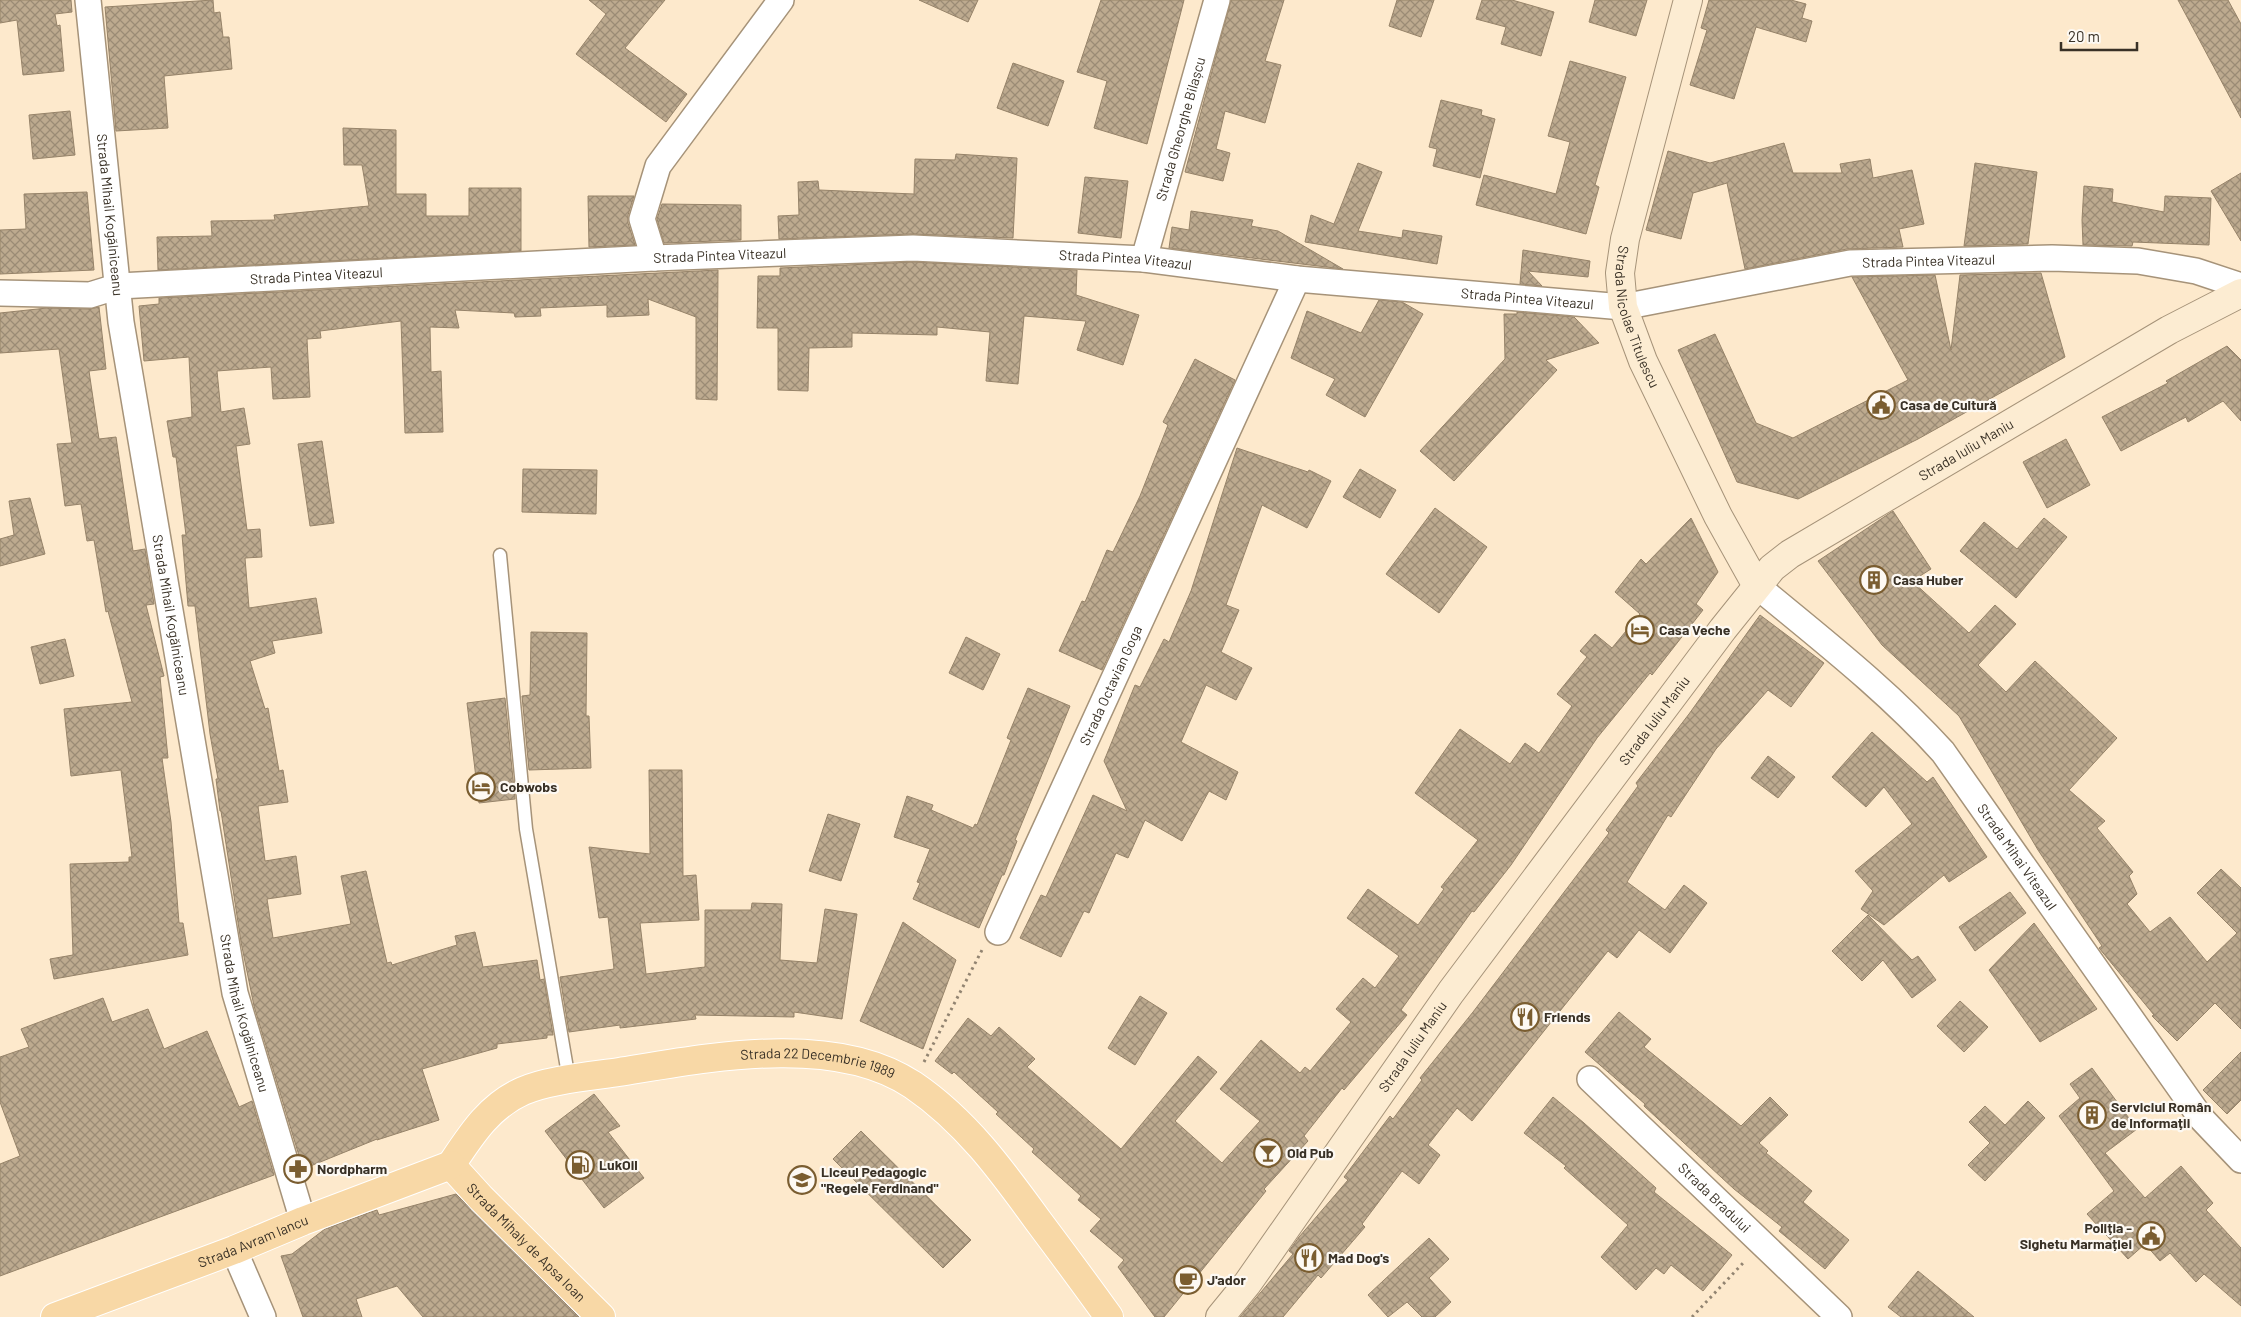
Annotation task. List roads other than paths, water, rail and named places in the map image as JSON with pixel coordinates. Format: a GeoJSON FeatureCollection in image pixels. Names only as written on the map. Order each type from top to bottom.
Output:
{"type":"FeatureCollection","features":[{"type":"Feature","properties":{"kind":"main road","name":"Strada Nicolae Titulescu"},"geometry":{"type":"LineString","coordinates":[[1688,0],[1625,239],[1620,273],[1623,307],[1642,361],[1718,516],[1757,586]]}},
{"type":"Feature","properties":{"kind":"main road","name":"Strada Iuliu Maniu"},"geometry":{"type":"LineString","coordinates":[[1220,1317],[1247,1284],[1451,992],[1772,568],[1790,554],[2169,330],[2241,294]]}},
{"type":"Feature","properties":{"kind":"main road","name":"Strada 22 Decembrie 1989"},"geometry":{"type":"LineString","coordinates":[[451,1165],[475,1128],[500,1104],[525,1090],[568,1080],[698,1059],[785,1052],[851,1061],[884,1070],[912,1085],[954,1118],[992,1157],[1109,1317]]}},
{"type":"Feature","properties":{"kind":"main road","name":"Strada Avram Iancu"},"geometry":{"type":"LineString","coordinates":[[54,1317],[234,1250],[303,1221],[451,1165]]}},
{"type":"Feature","properties":{"kind":"main road","name":"Strada Mihaly de Apsa Ioan"},"geometry":{"type":"LineString","coordinates":[[451,1165],[481,1198],[601,1317]]}},
{"type":"Feature","properties":{"kind":"street","name":"Strada Mihail Kogălniceanu"},"geometry":{"type":"LineString","coordinates":[[88,0],[115,266],[119,286],[121,322],[235,994],[303,1221]]}},
{"type":"Feature","properties":{"kind":"street"},"geometry":{"type":"LineString","coordinates":[[654,258],[642,219],[658,166],[782,0]]}},
{"type":"Feature","properties":{"kind":"street","name":"Strada Gheorghe Bilașcu"},"geometry":{"type":"LineString","coordinates":[[1144,259],[1217,0]]}},
{"type":"Feature","properties":{"kind":"street","name":"Strada Pintea Viteazul"},"geometry":{"type":"LineString","coordinates":[[0,293],[90,295],[119,286],[654,258],[913,248],[1144,259],[1297,279],[1623,307],[1850,263],[2052,258],[2138,260],[2196,270],[2241,286]]}},
{"type":"Feature","properties":{"kind":"street","name":"Strada Octavian Goga"},"geometry":{"type":"LineString","coordinates":[[998,932],[1297,279]]}},
{"type":"Feature","properties":{"kind":"street","name":"Strada Mihai Viteazul"},"geometry":{"type":"LineString","coordinates":[[1757,586],[1840,655],[1914,721],[1942,752],[2201,1118],[2241,1160]]}},
{"type":"Feature","properties":{"kind":"street","name":"Strada Bradului"},"geometry":{"type":"LineString","coordinates":[[1590,1079],[1839,1317]]}},
{"type":"Feature","properties":{"kind":"street"},"geometry":{"type":"LineString","coordinates":[[234,1250],[263,1317]]}},
{"type":"Feature","properties":{"kind":"lane"},"geometry":{"type":"LineString","coordinates":[[500,554],[526,829],[568,1080]]}},
{"type":"Feature","properties":{"kind":"place","name":"Casa de Cultură"},"geometry":{"type":"Point","coordinates":[1881,405]}},
{"type":"Feature","properties":{"kind":"place","name":"Casa Huber"},"geometry":{"type":"Point","coordinates":[1874,580]}},
{"type":"Feature","properties":{"kind":"place","name":"Casa Veche"},"geometry":{"type":"Point","coordinates":[1640,630]}},
{"type":"Feature","properties":{"kind":"place","name":"Cobwobs"},"geometry":{"type":"Point","coordinates":[481,787]}},
{"type":"Feature","properties":{"kind":"place","name":"Friends"},"geometry":{"type":"Point","coordinates":[1525,1017]}},
{"type":"Feature","properties":{"kind":"place","name":"Serviciul Român de Informații"},"geometry":{"type":"Point","coordinates":[2092,1115]}},
{"type":"Feature","properties":{"kind":"place","name":"Old Pub"},"geometry":{"type":"Point","coordinates":[1268,1153]}},
{"type":"Feature","properties":{"kind":"place","name":"LukOil"},"geometry":{"type":"Point","coordinates":[580,1165]}},
{"type":"Feature","properties":{"kind":"place","name":"Nordpharm"},"geometry":{"type":"Point","coordinates":[298,1169]}},
{"type":"Feature","properties":{"kind":"place","name":"Liceul Pedagogic \"Regele Ferdinand\""},"geometry":{"type":"Point","coordinates":[802,1180]}},
{"type":"Feature","properties":{"kind":"place","name":"Poliția - Sighetu Marmației"},"geometry":{"type":"Point","coordinates":[2151,1236]}},
{"type":"Feature","properties":{"kind":"place","name":"Mad Dog's"},"geometry":{"type":"Point","coordinates":[1309,1258]}},
{"type":"Feature","properties":{"kind":"place","name":"J'ador"},"geometry":{"type":"Point","coordinates":[1188,1280]}}]}
